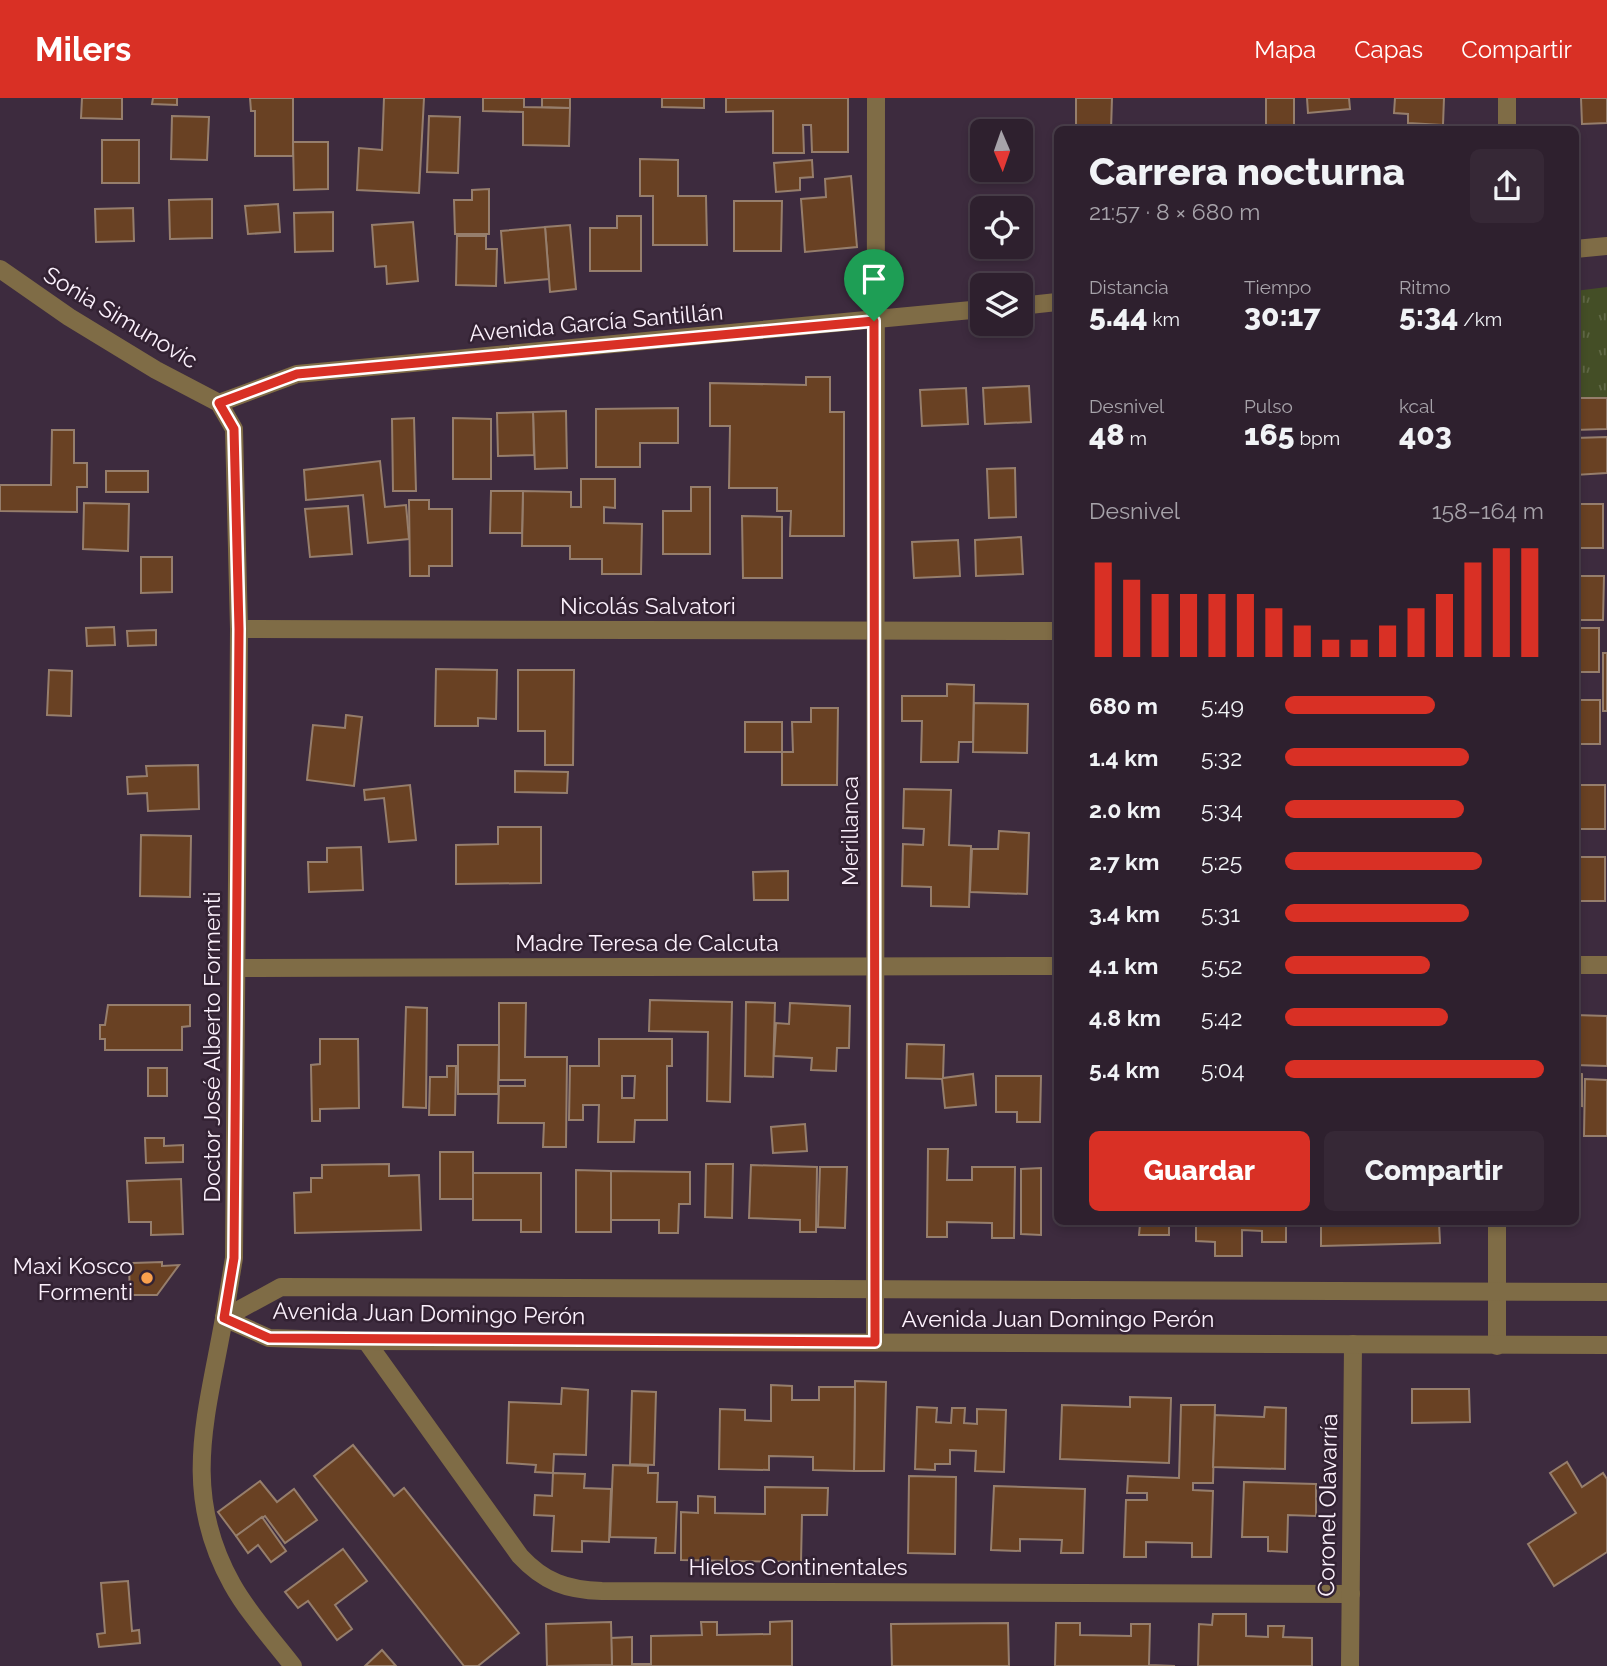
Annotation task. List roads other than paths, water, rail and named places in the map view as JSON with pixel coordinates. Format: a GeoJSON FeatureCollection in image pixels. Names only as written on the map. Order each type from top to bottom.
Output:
{"type":"FeatureCollection","features":[{"type":"Feature","properties":{"kind":"street","name":"Merillanca"},"geometry":{"type":"LineString","coordinates":[[875,1342],[873,966],[876,98]]}},
{"type":"Feature","properties":{"kind":"street"},"geometry":{"type":"LineString","coordinates":[[1507,98],[1507,126]]}},
{"type":"Feature","properties":{"kind":"street"},"geometry":{"type":"LineString","coordinates":[[1579,249],[1607,246]]}},
{"type":"Feature","properties":{"kind":"street","name":"Sonia Simunovic"},"geometry":{"type":"LineString","coordinates":[[0,269],[80,324],[156,370],[219,403]]}},
{"type":"Feature","properties":{"kind":"street"},"geometry":{"type":"LineString","coordinates":[[1033,305],[1054,302]]}},
{"type":"Feature","properties":{"kind":"street","name":"Avenida García Santillán"},"geometry":{"type":"LineString","coordinates":[[219,403],[297,374],[970,310]]}},
{"type":"Feature","properties":{"kind":"street","name":"Doctor José Alberto Formenti"},"geometry":{"type":"LineString","coordinates":[[219,403],[234,429],[239,629],[234,1258],[200,1450],[202,1491],[211,1540],[232,1586],[293,1666]]}},
{"type":"Feature","properties":{"kind":"street","name":"Nicolás Salvatori"},"geometry":{"type":"LineString","coordinates":[[239,629],[1054,631]]}},
{"type":"Feature","properties":{"kind":"street"},"geometry":{"type":"LineString","coordinates":[[1579,965],[1607,965]]}},
{"type":"Feature","properties":{"kind":"street","name":"Madre Teresa de Calcuta"},"geometry":{"type":"LineString","coordinates":[[237,968],[1054,966]]}},
{"type":"Feature","properties":{"kind":"street"},"geometry":{"type":"LineString","coordinates":[[1497,1225],[1497,1346]]}},
{"type":"Feature","properties":{"kind":"street","name":"Avenida Juan Domingo Perón"},"geometry":{"type":"LineString","coordinates":[[224,1318],[281,1286],[1607,1292]]}},
{"type":"Feature","properties":{"kind":"street","name":"Avenida Juan Domingo Perón"},"geometry":{"type":"LineString","coordinates":[[224,1318],[269,1338],[366,1341],[1607,1345]]}},
{"type":"Feature","properties":{"kind":"street","name":"Hielos Continentales"},"geometry":{"type":"LineString","coordinates":[[366,1341],[520,1556],[539,1574],[565,1587],[602,1591],[1351,1594]]}},
{"type":"Feature","properties":{"kind":"street","name":"Coronel Olavarría"},"geometry":{"type":"LineString","coordinates":[[1350,1666],[1353,1344]]}},
{"type":"Feature","properties":{"kind":"place","name":"Maxi Kosco Formenti"},"geometry":{"type":"Point","coordinates":[147,1278]}}]}
